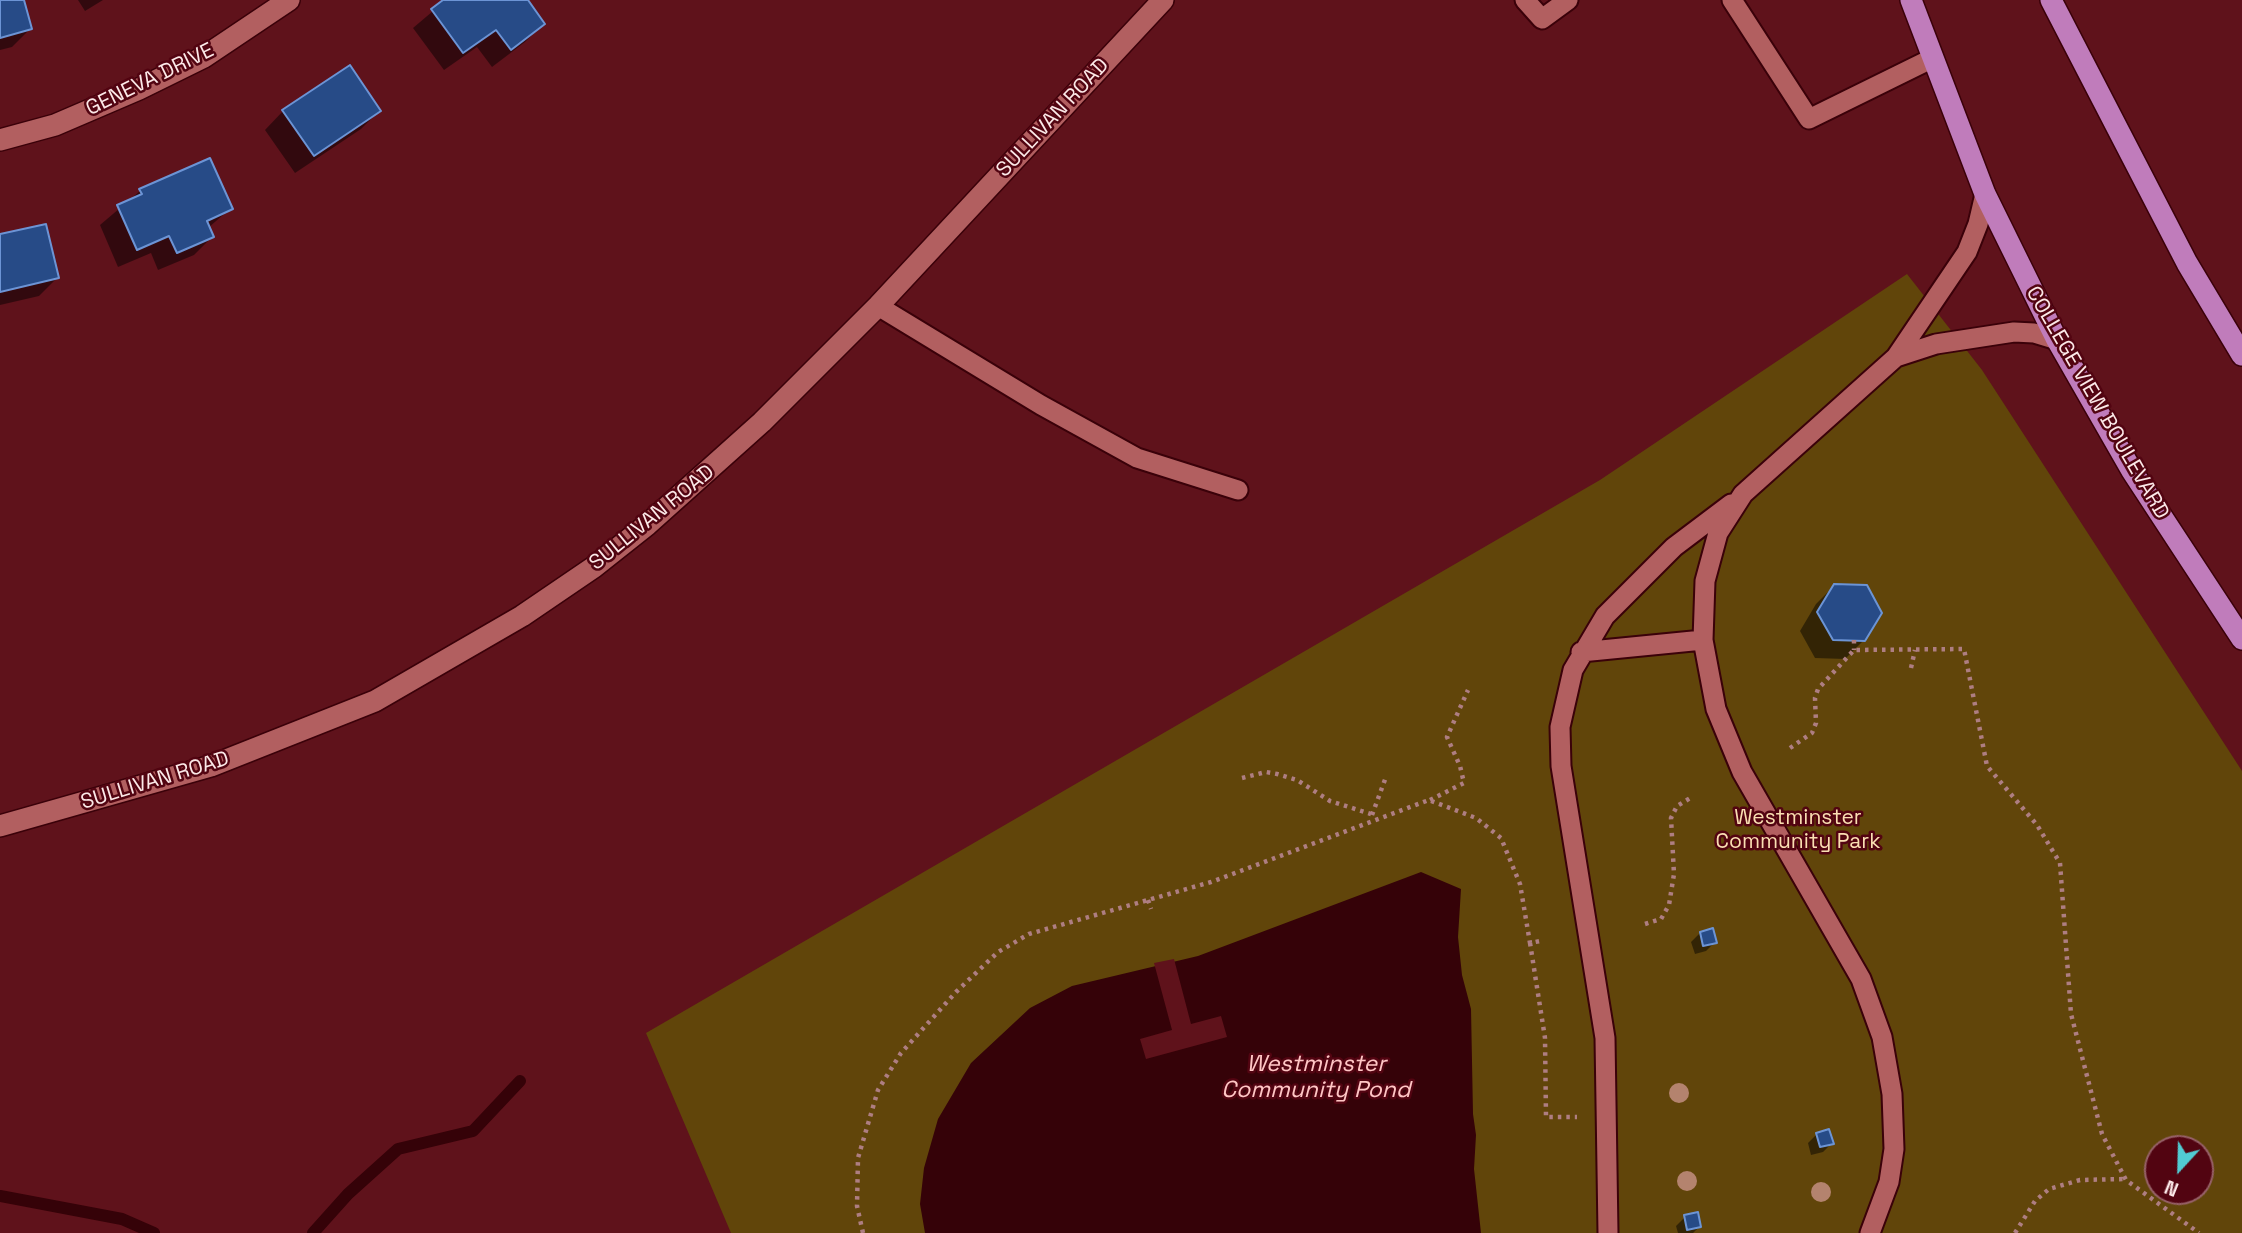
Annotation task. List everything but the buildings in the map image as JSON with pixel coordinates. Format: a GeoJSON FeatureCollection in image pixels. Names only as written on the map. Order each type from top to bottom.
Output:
{"type":"FeatureCollection","features":[{"type":"Feature","properties":{"kind":"highway","name":"COLLEGE VIEW BOULEVARD"},"geometry":{"type":"LineString","coordinates":[[1911,0],[1985,194],[2057,340],[2132,471],[2242,639]]}},
{"type":"Feature","properties":{"kind":"highway"},"geometry":{"type":"LineString","coordinates":[[2051,0],[2187,262],[2242,355]]}},
{"type":"Feature","properties":{"kind":"street","name":"GENEVA DRIVE"},"geometry":{"type":"LineString","coordinates":[[0,139],[55,125],[139,89],[204,57],[289,0]]}},
{"type":"Feature","properties":{"kind":"street","name":"SULLIVAN ROAD"},"geometry":{"type":"LineString","coordinates":[[0,826],[211,766],[375,701],[522,616],[647,526],[762,422],[878,306],[1163,0]]}},
{"type":"Feature","properties":{"kind":"lane"},"geometry":{"type":"LineString","coordinates":[[1525,0],[1542,19],[1568,0]]}},
{"type":"Feature","properties":{"kind":"lane"},"geometry":{"type":"LineString","coordinates":[[1732,0],[1809,119],[1933,58]]}},
{"type":"Feature","properties":{"kind":"lane"},"geometry":{"type":"LineString","coordinates":[[1608,1233],[1605,1038],[1561,766],[1560,727],[1565,701],[1581,652],[1605,617],[1674,547],[1743,494],[1896,357],[1967,252],[1978,224],[1985,194]]}},
{"type":"Feature","properties":{"kind":"lane"},"geometry":{"type":"LineString","coordinates":[[878,306],[1041,405],[1137,458],[1238,490]]}},
{"type":"Feature","properties":{"kind":"lane"},"geometry":{"type":"LineString","coordinates":[[1896,357],[1936,344],[2014,332],[2034,333],[2057,340]]}},
{"type":"Feature","properties":{"kind":"lane"},"geometry":{"type":"LineString","coordinates":[[1743,494],[1718,533],[1710,558],[1704,594],[1703,640],[1716,709],[1742,772],[1861,979],[1882,1037],[1892,1094],[1894,1149],[1889,1182],[1870,1233]]}},
{"type":"Feature","properties":{"kind":"lane"},"geometry":{"type":"LineString","coordinates":[[1581,652],[1703,640]]}},
{"type":"Feature","properties":{"kind":"path"},"geometry":{"type":"LineString","coordinates":[[1853,640],[1854,650]]}},
{"type":"Feature","properties":{"kind":"path"},"geometry":{"type":"LineString","coordinates":[[1790,748],[1812,733],[1816,723],[1815,698],[1818,689],[1854,650],[1964,649],[1987,766],[2037,825],[2060,863],[2071,1014],[2095,1113],[2111,1156],[2126,1180],[2200,1233]]}},
{"type":"Feature","properties":{"kind":"path"},"geometry":{"type":"LineString","coordinates":[[1911,668],[1915,650]]}},
{"type":"Feature","properties":{"kind":"path"},"geometry":{"type":"LineString","coordinates":[[863,1233],[856,1181],[869,1112],[889,1071],[914,1037],[984,964],[1013,943],[1046,927],[1148,900],[1270,862],[1375,822],[1464,783],[1460,766],[1447,737],[1468,690]]}},
{"type":"Feature","properties":{"kind":"path"},"geometry":{"type":"LineString","coordinates":[[1242,778],[1266,772],[1297,780],[1330,800],[1371,814],[1375,822]]}},
{"type":"Feature","properties":{"kind":"path"},"geometry":{"type":"LineString","coordinates":[[1371,814],[1386,777]]}},
{"type":"Feature","properties":{"kind":"path"},"geometry":{"type":"LineString","coordinates":[[1645,924],[1661,919],[1669,905],[1674,874],[1671,818],[1676,806],[1692,797]]}},
{"type":"Feature","properties":{"kind":"path"},"geometry":{"type":"LineString","coordinates":[[1429,800],[1476,818],[1501,838],[1517,876],[1530,943],[1545,1038],[1546,1117],[1577,1117],[1577,1128]]}},
{"type":"Feature","properties":{"kind":"path"},"geometry":{"type":"LineString","coordinates":[[1148,900],[1151,909]]}},
{"type":"Feature","properties":{"kind":"path"},"geometry":{"type":"LineString","coordinates":[[1530,943],[1540,942]]}},
{"type":"Feature","properties":{"kind":"path"},"geometry":{"type":"LineString","coordinates":[[2015,1233],[2035,1201],[2049,1189],[2080,1180],[2126,1180]]}},
{"type":"Feature","properties":{"kind":"green space","name":"Westminster Community Park"},"geometry":{"type":"Polygon","coordinates":[[[1907,274],[1982,370],[2242,771],[2242,1233],[731,1233],[646,1033],[1600,480],[1907,274]]]}},
{"type":"Feature","properties":{"kind":"water","name":"Westminster Community Pond"},"geometry":{"type":"Polygon","coordinates":[[[1421,872],[1461,889],[1458,937],[1462,975],[1471,1009],[1473,1114],[1476,1135],[1474,1169],[1481,1233],[925,1233],[920,1204],[924,1168],[938,1119],[971,1063],[1030,1008],[1072,986],[1198,956],[1421,872]]]}},
{"type":"Feature","properties":{"kind":"pier"},"geometry":{"type":"Polygon","coordinates":[[[1174,959],[1191,1024],[1221,1016],[1227,1037],[1146,1059],[1140,1039],[1172,1030],[1154,963],[1174,959]]]}},
{"type":"Feature","properties":{"kind":"waterway"},"geometry":{"type":"LineString","coordinates":[[313,1233],[348,1194],[398,1149],[473,1131],[520,1081]]}},
{"type":"Feature","properties":{"kind":"waterway"},"geometry":{"type":"LineString","coordinates":[[0,1196],[122,1219],[154,1233]]}}]}
